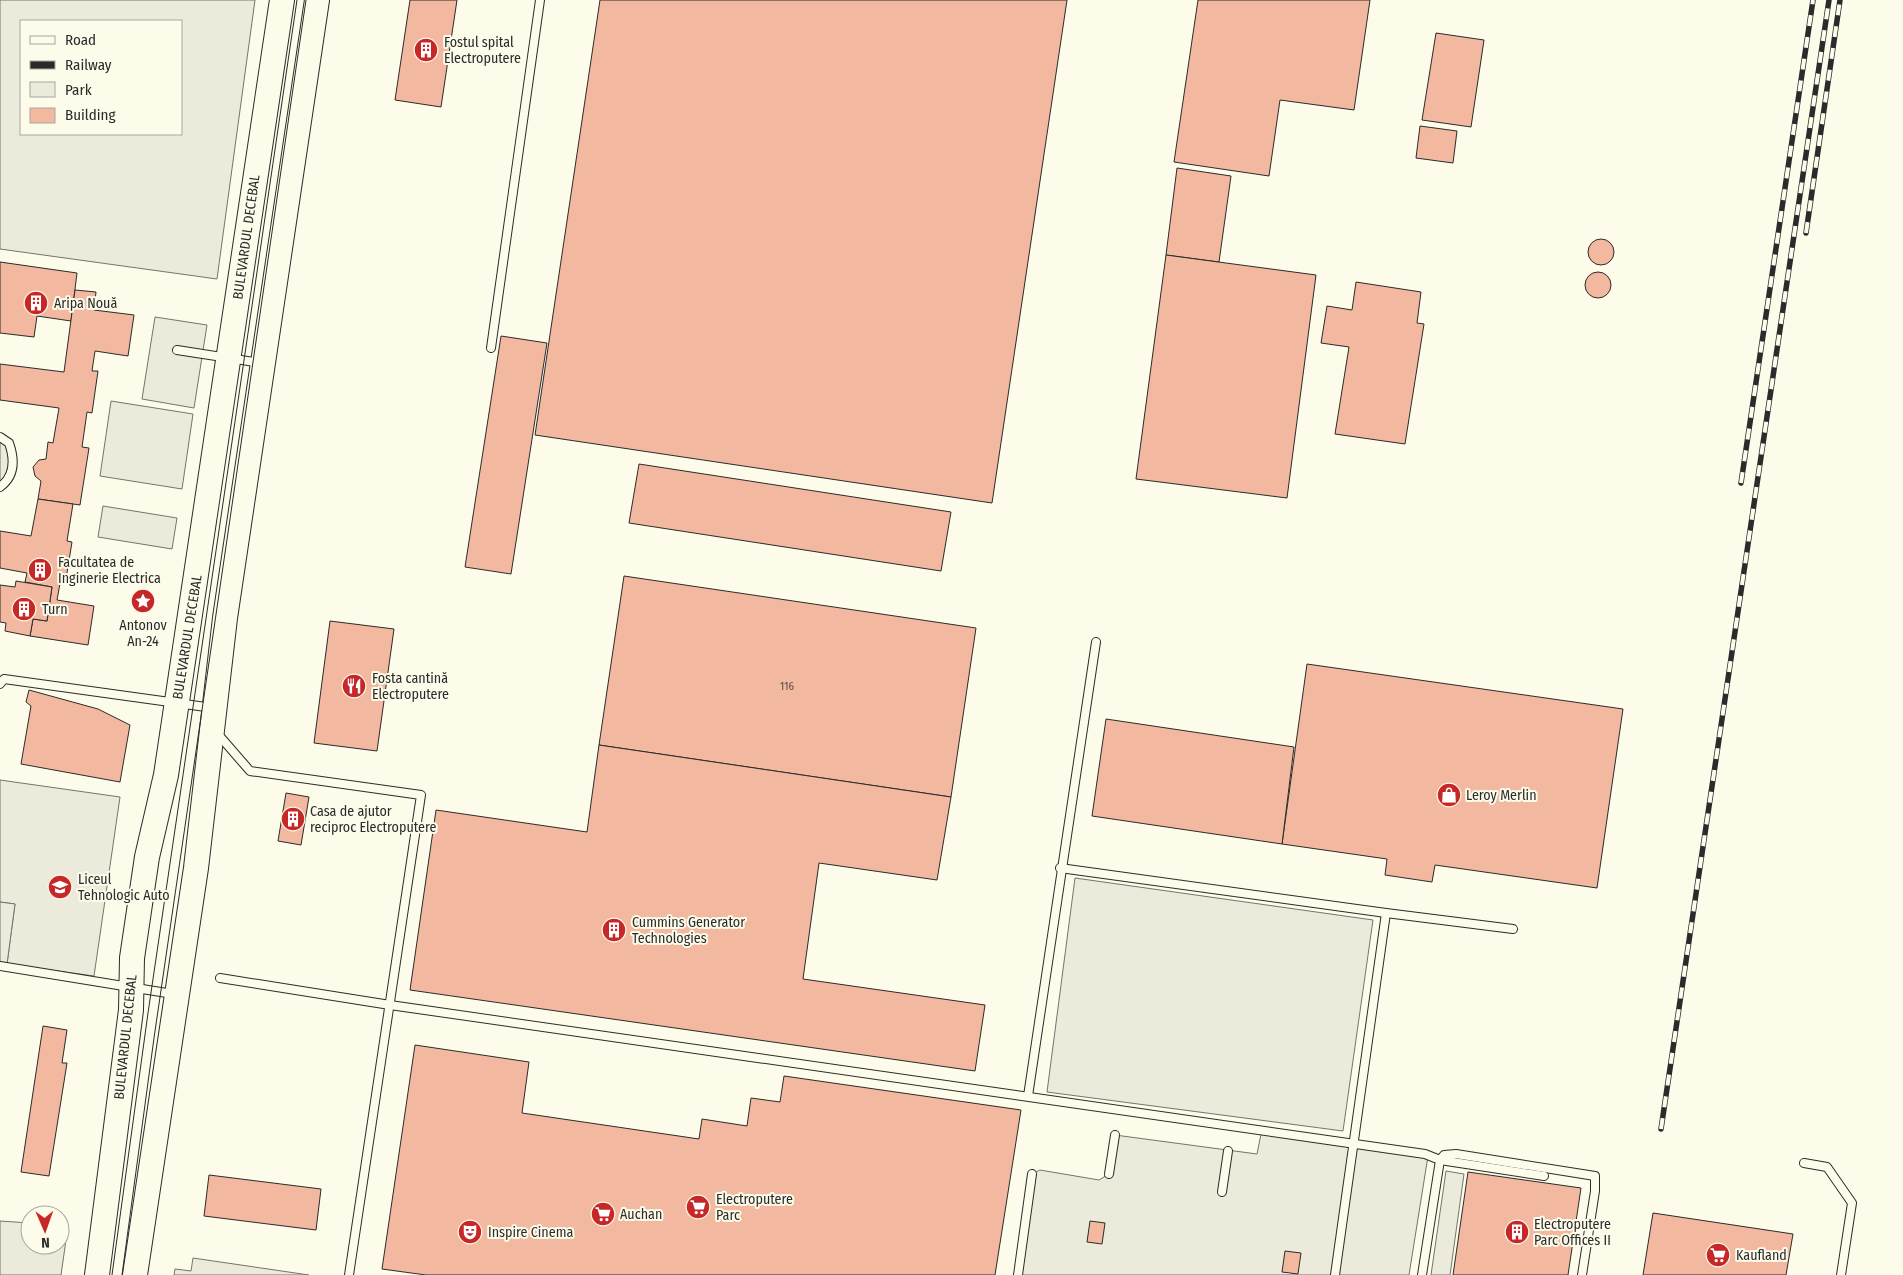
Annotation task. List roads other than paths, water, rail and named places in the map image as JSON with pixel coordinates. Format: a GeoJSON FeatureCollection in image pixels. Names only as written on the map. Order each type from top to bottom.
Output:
{"type":"FeatureCollection","features":[{"type":"Feature","properties":{"kind":"main road","name":"BULEVARDUL DECEBAL"},"geometry":{"type":"LineString","coordinates":[[97,1275],[131,1010],[132,958],[147,857],[166,775],[282,0]]}},
{"type":"Feature","properties":{"kind":"main road"},"geometry":{"type":"LineString","coordinates":[[134,1275],[196,868],[225,618],[317,0]]}},
{"type":"Feature","properties":{"kind":"lane"},"geometry":{"type":"LineString","coordinates":[[491,348],[540,0]]}},
{"type":"Feature","properties":{"kind":"lane"},"geometry":{"type":"LineString","coordinates":[[178,350],[263,364]]}},
{"type":"Feature","properties":{"kind":"lane"},"geometry":{"type":"LineString","coordinates":[[0,437],[9,443],[13,464],[10,478],[0,487]]}},
{"type":"Feature","properties":{"kind":"lane"},"geometry":{"type":"LineString","coordinates":[[1028,1096],[1060,868],[1096,642]]}},
{"type":"Feature","properties":{"kind":"lane"},"geometry":{"type":"LineString","coordinates":[[0,684],[4,679],[177,703],[214,718],[250,771],[421,795],[349,1275]]}},
{"type":"Feature","properties":{"kind":"lane"},"geometry":{"type":"LineString","coordinates":[[1060,868],[1513,929]]}},
{"type":"Feature","properties":{"kind":"lane"},"geometry":{"type":"LineString","coordinates":[[1335,1275],[1386,913]]}},
{"type":"Feature","properties":{"kind":"lane"},"geometry":{"type":"LineString","coordinates":[[0,966],[177,995]]}},
{"type":"Feature","properties":{"kind":"lane"},"geometry":{"type":"LineString","coordinates":[[220,978],[390,1005],[1425,1154],[1440,1160],[1544,1176]]}},
{"type":"Feature","properties":{"kind":"lane"},"geometry":{"type":"LineString","coordinates":[[1109,1174],[1115,1135]]}},
{"type":"Feature","properties":{"kind":"lane"},"geometry":{"type":"LineString","coordinates":[[1222,1192],[1228,1151]]}},
{"type":"Feature","properties":{"kind":"lane"},"geometry":{"type":"LineString","coordinates":[[1422,1275],[1440,1160],[1444,1155],[1456,1154],[1595,1176],[1582,1275]]}},
{"type":"Feature","properties":{"kind":"lane"},"geometry":{"type":"LineString","coordinates":[[1804,1163],[1827,1166],[1852,1202],[1841,1275]]}},
{"type":"Feature","properties":{"kind":"lane"},"geometry":{"type":"LineString","coordinates":[[1018,1275],[1032,1174]]}},
{"type":"Feature","properties":{"kind":"tram line"},"geometry":{"type":"LineString","coordinates":[[112,1275],[148,1013],[297,0]]}},
{"type":"Feature","properties":{"kind":"tram line"},"geometry":{"type":"LineString","coordinates":[[122,1275],[154,1038],[306,0]]}},
{"type":"Feature","properties":{"kind":"railway"},"geometry":{"type":"LineString","coordinates":[[1741,483],[1813,0]]}},
{"type":"Feature","properties":{"kind":"railway"},"geometry":{"type":"LineString","coordinates":[[1661,1129],[1829,0]]}},
{"type":"Feature","properties":{"kind":"railway"},"geometry":{"type":"LineString","coordinates":[[1806,233],[1840,0]]}},
{"type":"Feature","properties":{"kind":"place","name":"Fostul spital Electroputere"},"geometry":{"type":"Point","coordinates":[426,50]}},
{"type":"Feature","properties":{"kind":"place","name":"Aripa Nouă"},"geometry":{"type":"Point","coordinates":[36,303]}},
{"type":"Feature","properties":{"kind":"place","name":"Facultatea de Inginerie Electrica"},"geometry":{"type":"Point","coordinates":[40,570]}},
{"type":"Feature","properties":{"kind":"place","name":"Antonov An-24"},"geometry":{"type":"Point","coordinates":[143,601]}},
{"type":"Feature","properties":{"kind":"place","name":"Turn"},"geometry":{"type":"Point","coordinates":[24,609]}},
{"type":"Feature","properties":{"kind":"place","name":"Fosta cantină Electroputere"},"geometry":{"type":"Point","coordinates":[354,686]}},
{"type":"Feature","properties":{"kind":"place","name":"Leroy Merlin"},"geometry":{"type":"Point","coordinates":[1449,795]}},
{"type":"Feature","properties":{"kind":"place","name":"Casa de ajutor reciproc Electroputere"},"geometry":{"type":"Point","coordinates":[293,819]}},
{"type":"Feature","properties":{"kind":"place","name":"Liceul Tehnologic Auto"},"geometry":{"type":"Point","coordinates":[60,887]}},
{"type":"Feature","properties":{"kind":"place","name":"Cummins Generator Technologies"},"geometry":{"type":"Point","coordinates":[614,930]}},
{"type":"Feature","properties":{"kind":"place","name":"Electroputere Parc"},"geometry":{"type":"Point","coordinates":[698,1207]}},
{"type":"Feature","properties":{"kind":"place","name":"Auchan"},"geometry":{"type":"Point","coordinates":[603,1214]}},
{"type":"Feature","properties":{"kind":"place","name":"Inspire Cinema"},"geometry":{"type":"Point","coordinates":[470,1232]}},
{"type":"Feature","properties":{"kind":"place","name":"Electroputere Parc Offices II"},"geometry":{"type":"Point","coordinates":[1517,1232]}},
{"type":"Feature","properties":{"kind":"place","name":"Kaufland"},"geometry":{"type":"Point","coordinates":[1718,1255]}}]}
